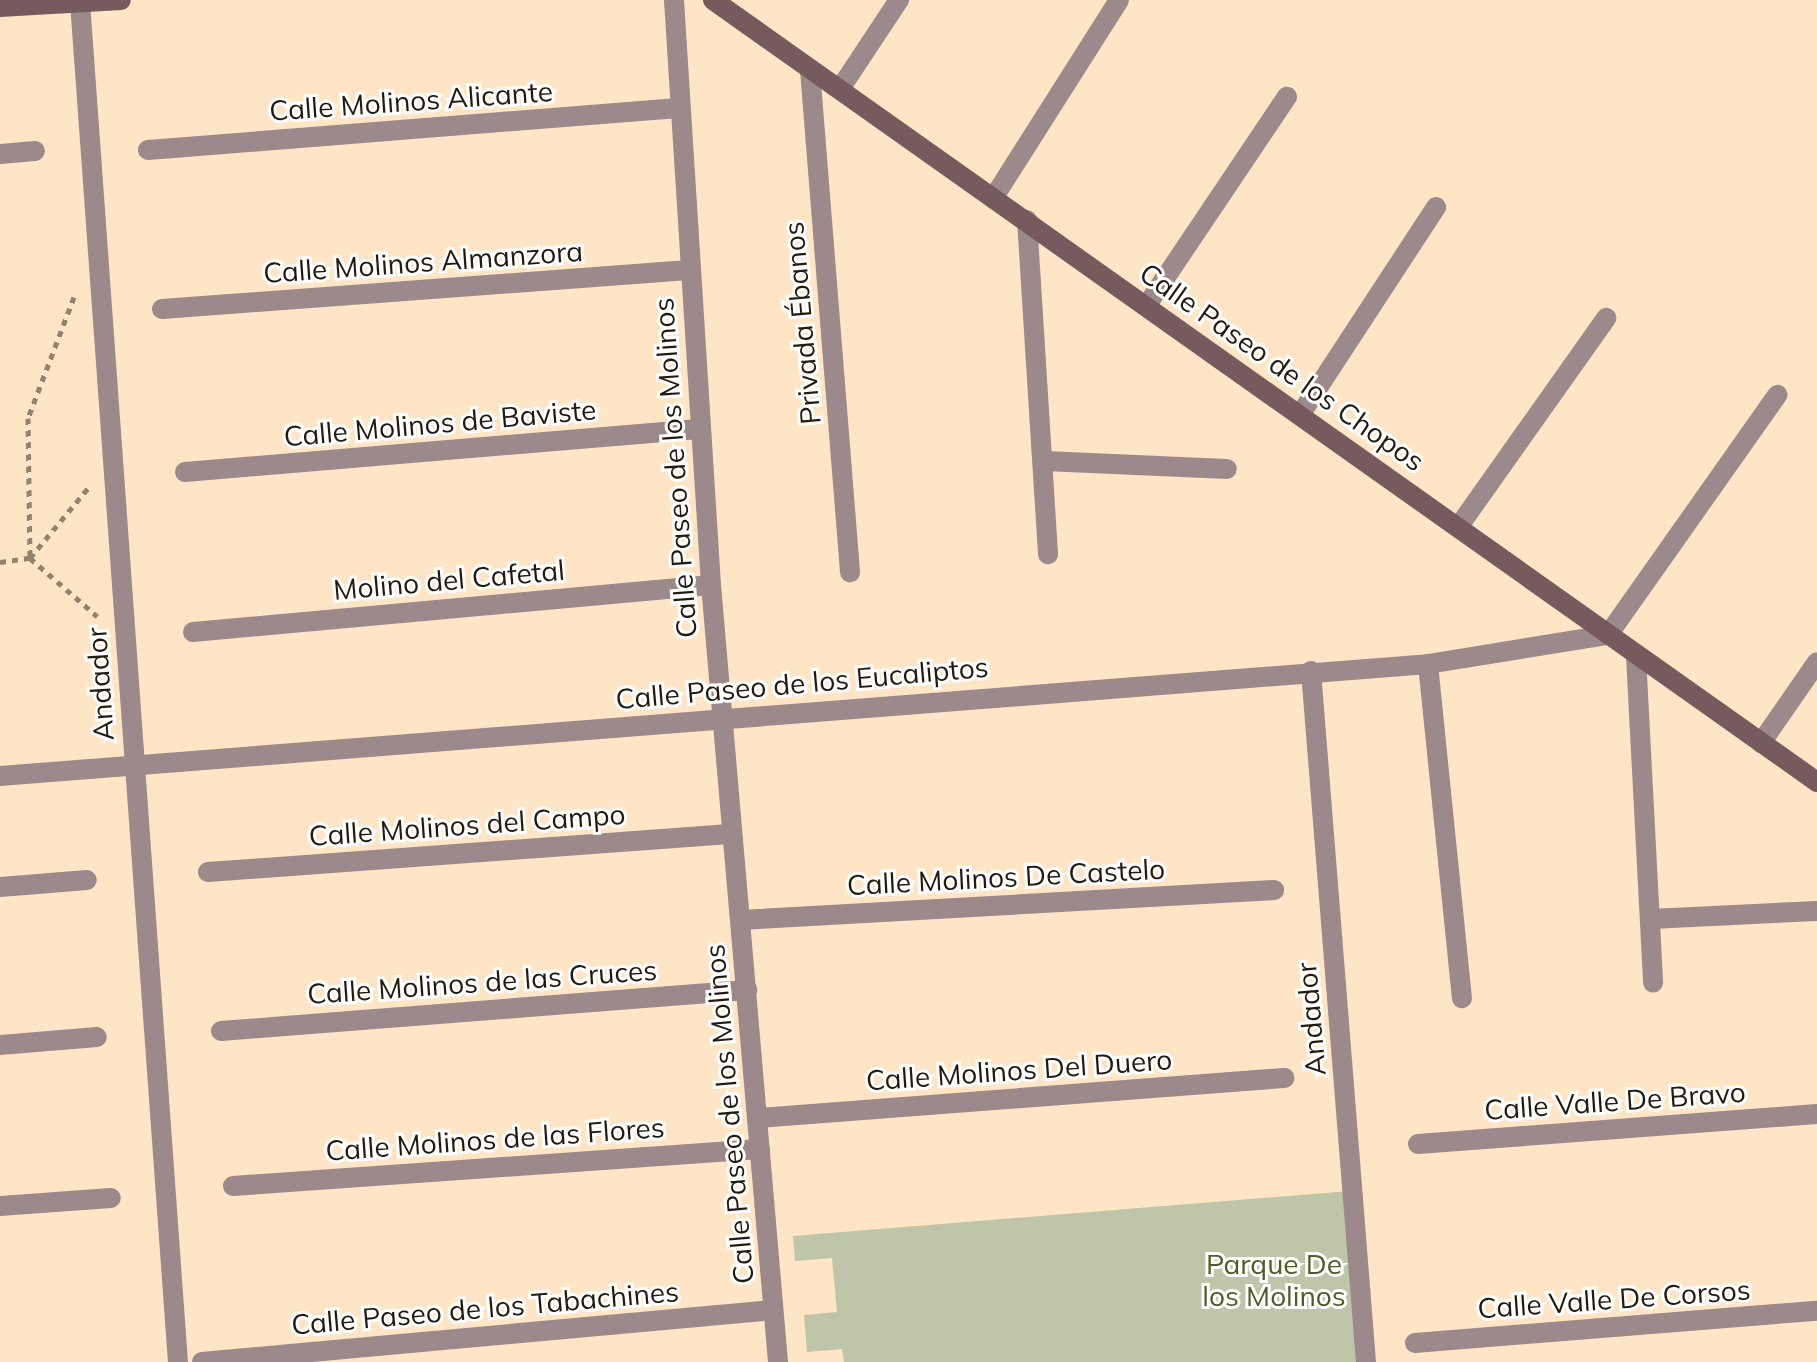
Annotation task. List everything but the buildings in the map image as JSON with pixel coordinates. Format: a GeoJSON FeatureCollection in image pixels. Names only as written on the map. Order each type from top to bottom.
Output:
{"type":"FeatureCollection","features":[{"type":"Feature","properties":{"kind":"main road"},"geometry":{"type":"LineString","coordinates":[[0,7],[121,0]]}},
{"type":"Feature","properties":{"kind":"main road","name":"Calle Paseo de los Chopos"},"geometry":{"type":"LineString","coordinates":[[713,0],[1302,412],[1636,656],[1817,782]]}},
{"type":"Feature","properties":{"kind":"street","name":"Calle Paseo de los Molinos"},"geometry":{"type":"LineString","coordinates":[[674,0],[699,429],[730,834],[741,920],[778,1362]]}},
{"type":"Feature","properties":{"kind":"street"},"geometry":{"type":"LineString","coordinates":[[840,89],[899,0]]}},
{"type":"Feature","properties":{"kind":"street"},"geometry":{"type":"LineString","coordinates":[[994,197],[1119,0]]}},
{"type":"Feature","properties":{"kind":"street","name":"Andador"},"geometry":{"type":"LineString","coordinates":[[80,2],[178,1362]]}},
{"type":"Feature","properties":{"kind":"street","name":"Privada Ébanos"},"geometry":{"type":"LineString","coordinates":[[810,70],[850,572]]}},
{"type":"Feature","properties":{"kind":"street"},"geometry":{"type":"LineString","coordinates":[[1147,305],[1287,97]]}},
{"type":"Feature","properties":{"kind":"street","name":"Calle Molinos Alicante"},"geometry":{"type":"LineString","coordinates":[[148,150],[678,108]]}},
{"type":"Feature","properties":{"kind":"street"},"geometry":{"type":"LineString","coordinates":[[0,154],[35,151]]}},
{"type":"Feature","properties":{"kind":"street"},"geometry":{"type":"LineString","coordinates":[[1302,412],[1436,207]]}},
{"type":"Feature","properties":{"kind":"street"},"geometry":{"type":"LineString","coordinates":[[1027,220],[1045,461],[1048,554]]}},
{"type":"Feature","properties":{"kind":"street","name":"Calle Molinos Almanzora"},"geometry":{"type":"LineString","coordinates":[[162,309],[689,270]]}},
{"type":"Feature","properties":{"kind":"street"},"geometry":{"type":"LineString","coordinates":[[1459,526],[1606,318]]}},
{"type":"Feature","properties":{"kind":"street"},"geometry":{"type":"LineString","coordinates":[[1608,635],[1777,395]]}},
{"type":"Feature","properties":{"kind":"street","name":"Calle Molinos de Baviste"},"geometry":{"type":"LineString","coordinates":[[185,472],[699,429]]}},
{"type":"Feature","properties":{"kind":"street"},"geometry":{"type":"LineString","coordinates":[[1045,461],[1227,469]]}},
{"type":"Feature","properties":{"kind":"street","name":"Molino del Cafetal"},"geometry":{"type":"LineString","coordinates":[[193,632],[711,585]]}},
{"type":"Feature","properties":{"kind":"street","name":"Calle Paseo de los Eucaliptos"},"geometry":{"type":"LineString","coordinates":[[0,776],[134,768],[723,717],[1428,664],[1608,635]]}},
{"type":"Feature","properties":{"kind":"street"},"geometry":{"type":"LineString","coordinates":[[1636,656],[1653,983]]}},
{"type":"Feature","properties":{"kind":"street"},"geometry":{"type":"LineString","coordinates":[[1761,743],[1817,662]]}},
{"type":"Feature","properties":{"kind":"street"},"geometry":{"type":"LineString","coordinates":[[1428,664],[1462,998]]}},
{"type":"Feature","properties":{"kind":"street","name":"Andador"},"geometry":{"type":"LineString","coordinates":[[1311,671],[1366,1362]]}},
{"type":"Feature","properties":{"kind":"street","name":"Calle Molinos del Campo"},"geometry":{"type":"LineString","coordinates":[[208,872],[730,834]]}},
{"type":"Feature","properties":{"kind":"street"},"geometry":{"type":"LineString","coordinates":[[0,887],[87,880]]}},
{"type":"Feature","properties":{"kind":"street","name":"Calle Molinos De Castelo"},"geometry":{"type":"LineString","coordinates":[[741,920],[1274,890]]}},
{"type":"Feature","properties":{"kind":"street"},"geometry":{"type":"LineString","coordinates":[[1651,919],[1817,911]]}},
{"type":"Feature","properties":{"kind":"street","name":"Calle Molinos de las Cruces"},"geometry":{"type":"LineString","coordinates":[[221,1031],[747,990]]}},
{"type":"Feature","properties":{"kind":"street"},"geometry":{"type":"LineString","coordinates":[[0,1045],[97,1037]]}},
{"type":"Feature","properties":{"kind":"street","name":"Calle Molinos Del Duero"},"geometry":{"type":"LineString","coordinates":[[758,1118],[1284,1078]]}},
{"type":"Feature","properties":{"kind":"street","name":"Calle Valle De Bravo"},"geometry":{"type":"LineString","coordinates":[[1418,1144],[1817,1114]]}},
{"type":"Feature","properties":{"kind":"street","name":"Calle Molinos de las Flores"},"geometry":{"type":"LineString","coordinates":[[233,1186],[760,1149]]}},
{"type":"Feature","properties":{"kind":"street"},"geometry":{"type":"LineString","coordinates":[[0,1206],[111,1198]]}},
{"type":"Feature","properties":{"kind":"street","name":"Calle Paseo de los Tabachines"},"geometry":{"type":"LineString","coordinates":[[202,1362],[773,1310]]}},
{"type":"Feature","properties":{"kind":"street","name":"Calle Valle De Corsos"},"geometry":{"type":"LineString","coordinates":[[1415,1343],[1817,1311]]}},
{"type":"Feature","properties":{"kind":"path"},"geometry":{"type":"LineString","coordinates":[[77,287],[28,418],[30,558],[125,640]]}},
{"type":"Feature","properties":{"kind":"path"},"geometry":{"type":"LineString","coordinates":[[0,562],[30,558],[112,459]]}},
{"type":"Feature","properties":{"kind":"green space","name":"Parque De los Molinos"},"geometry":{"type":"Polygon","coordinates":[[[1350,1191],[1365,1362],[844,1362],[842,1349],[807,1352],[804,1315],[837,1312],[832,1258],[795,1261],[793,1236],[1350,1191]]]}}]}
